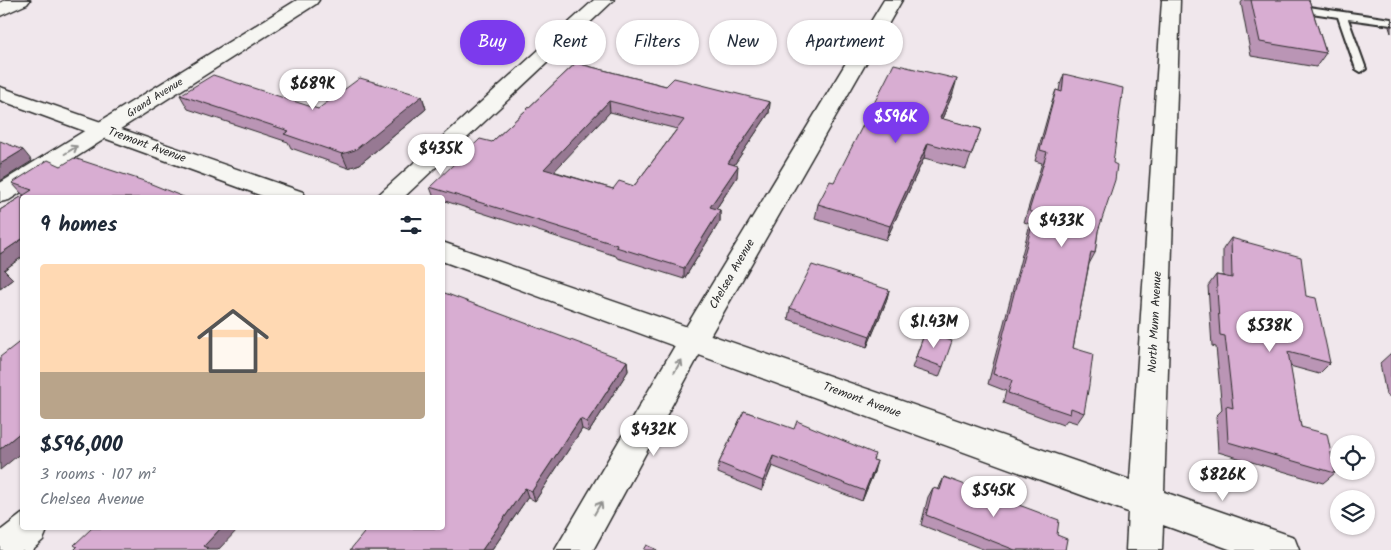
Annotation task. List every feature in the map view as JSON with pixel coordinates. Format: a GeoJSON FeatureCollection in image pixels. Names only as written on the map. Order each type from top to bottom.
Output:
{"type":"FeatureCollection","features":[{"type":"Feature","properties":{"kind":"street"},"geometry":{"type":"LineString","coordinates":[[0,10],[21,0]]}},
{"type":"Feature","properties":{"kind":"street","name":"Grand Avenue"},"geometry":{"type":"LineString","coordinates":[[0,194],[310,0]]}},
{"type":"Feature","properties":{"kind":"street"},"geometry":{"type":"LineString","coordinates":[[390,195],[469,126],[605,0]]}},
{"type":"Feature","properties":{"kind":"street","name":"Chelsea Avenue"},"geometry":{"type":"LineString","coordinates":[[573,550],[693,340],[893,0]]}},
{"type":"Feature","properties":{"kind":"street","name":"North Munn Avenue"},"geometry":{"type":"LineString","coordinates":[[1144,550],[1171,0]]}},
{"type":"Feature","properties":{"kind":"street","name":"Tremont Avenue"},"geometry":{"type":"LineString","coordinates":[[0,93],[286,195]]}},
{"type":"Feature","properties":{"kind":"street","name":"Tremont Avenue"},"geometry":{"type":"LineString","coordinates":[[445,252],[1281,550]]}},
{"type":"Feature","properties":{"kind":"street"},"geometry":{"type":"LineString","coordinates":[[6,550],[28,530]]}},
{"type":"Feature","properties":{"kind":"lane"},"geometry":{"type":"LineString","coordinates":[[1286,6],[1391,22]]}},
{"type":"Feature","properties":{"kind":"lane"},"geometry":{"type":"LineString","coordinates":[[1342,15],[1360,69]]}},
{"type":"Feature","properties":{"kind":"building"},"geometry":{"type":"Polygon","coordinates":[[[1251,0],[1309,0],[1326,53],[1260,42],[1251,0]]]}},
{"type":"Feature","properties":{"kind":"building"},"geometry":{"type":"Polygon","coordinates":[[[574,65],[584,65],[666,86],[674,78],[770,102],[728,163],[738,166],[710,207],[720,210],[684,268],[616,247],[617,245],[430,187],[480,139],[492,142],[574,65]],[[609,101],[544,169],[613,189],[619,181],[634,186],[684,120],[609,101]]]}},
{"type":"Feature","properties":{"kind":"building"},"geometry":{"type":"Polygon","coordinates":[[[893,65],[957,79],[940,118],[981,129],[971,155],[928,143],[890,226],[818,204],[830,181],[834,182],[893,65]]]}},
{"type":"Feature","properties":{"kind":"building"},"geometry":{"type":"Polygon","coordinates":[[[1064,74],[1123,88],[1113,163],[1117,165],[1115,180],[1098,231],[1095,253],[1091,252],[1073,348],[1093,354],[1089,385],[1084,413],[1071,408],[1070,414],[1008,393],[1012,380],[993,374],[1035,213],[1029,211],[1047,152],[1040,150],[1056,90],[1062,92],[1064,74]]]}},
{"type":"Feature","properties":{"kind":"building"},"geometry":{"type":"Polygon","coordinates":[[[213,75],[318,109],[360,78],[422,96],[355,150],[342,154],[284,134],[289,131],[180,95],[213,75]]]}},
{"type":"Feature","properties":{"kind":"building"},"geometry":{"type":"Polygon","coordinates":[[[0,141],[23,150],[0,164],[0,141]]]}},
{"type":"Feature","properties":{"kind":"building"},"geometry":{"type":"Polygon","coordinates":[[[74,158],[144,181],[179,195],[24,195],[32,190],[12,183],[48,160],[61,166],[74,158]]]}},
{"type":"Feature","properties":{"kind":"building"},"geometry":{"type":"Polygon","coordinates":[[[20,198],[20,240],[0,254],[0,210],[20,198]]]}},
{"type":"Feature","properties":{"kind":"building"},"geometry":{"type":"Polygon","coordinates":[[[1231,238],[1301,257],[1306,296],[1316,298],[1330,363],[1288,352],[1301,427],[1327,434],[1330,449],[1330,472],[1228,442],[1226,406],[1233,408],[1225,336],[1220,335],[1216,275],[1232,278],[1231,238]]]}},
{"type":"Feature","properties":{"kind":"building"},"geometry":{"type":"Polygon","coordinates":[[[812,265],[889,290],[870,336],[790,308],[812,265]]]}},
{"type":"Feature","properties":{"kind":"building"},"geometry":{"type":"Polygon","coordinates":[[[445,293],[627,361],[587,422],[580,419],[532,491],[525,488],[482,550],[350,550],[366,530],[445,530],[445,293]]]}},
{"type":"Feature","properties":{"kind":"building"},"geometry":{"type":"Polygon","coordinates":[[[925,332],[952,341],[943,367],[916,357],[925,332]]]}},
{"type":"Feature","properties":{"kind":"building"},"geometry":{"type":"Polygon","coordinates":[[[20,342],[20,433],[0,449],[0,357],[20,342]]]}},
{"type":"Feature","properties":{"kind":"building"},"geometry":{"type":"Polygon","coordinates":[[[744,411],[794,429],[797,421],[875,454],[873,460],[877,461],[865,491],[773,456],[763,481],[719,463],[744,411]]]}},
{"type":"Feature","properties":{"kind":"building"},"geometry":{"type":"Polygon","coordinates":[[[944,477],[1059,520],[1057,535],[1067,539],[1065,550],[1015,550],[926,515],[933,488],[940,490],[944,477]]]}},
{"type":"Feature","properties":{"kind":"building"},"geometry":{"type":"Polygon","coordinates":[[[90,530],[219,530],[204,546],[208,548],[206,550],[74,550],[77,547],[74,545],[90,530]]]}},
{"type":"Feature","properties":{"kind":"building"},"geometry":{"type":"Polygon","coordinates":[[[646,545],[657,550],[643,550],[646,545]]]}}]}
